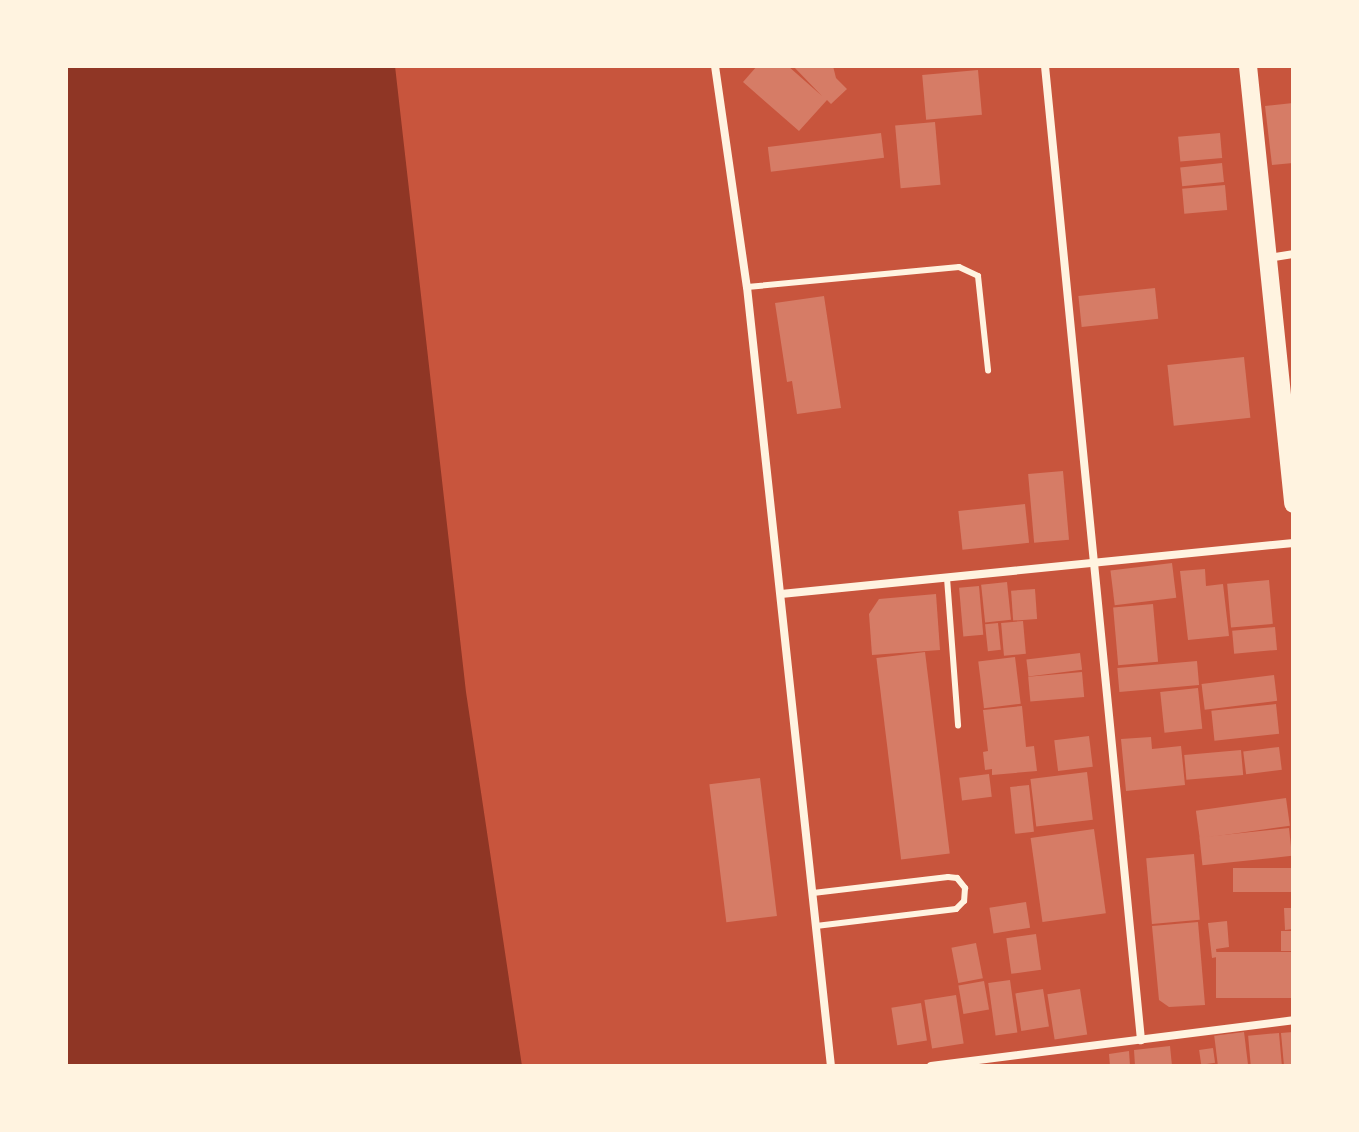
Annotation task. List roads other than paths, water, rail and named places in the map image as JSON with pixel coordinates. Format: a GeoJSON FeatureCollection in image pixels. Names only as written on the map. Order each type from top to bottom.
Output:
{"type":"FeatureCollection","features":[{"type":"Feature","properties":{"kind":"main road"},"geometry":{"type":"LineString","coordinates":[[1248,66],[1293,504]]}},
{"type":"Feature","properties":{"kind":"street"},"geometry":{"type":"LineString","coordinates":[[715,66],[747,287],[831,1066]]}},
{"type":"Feature","properties":{"kind":"street"},"geometry":{"type":"LineString","coordinates":[[1045,66],[1141,1040]]}},
{"type":"Feature","properties":{"kind":"street"},"geometry":{"type":"LineString","coordinates":[[1268,258],[1293,254]]}},
{"type":"Feature","properties":{"kind":"street"},"geometry":{"type":"LineString","coordinates":[[781,594],[1293,543]]}},
{"type":"Feature","properties":{"kind":"street"},"geometry":{"type":"LineString","coordinates":[[931,1066],[1293,1020]]}},
{"type":"Feature","properties":{"kind":"lane"},"geometry":{"type":"LineString","coordinates":[[747,287],[959,267],[978,276],[988,370]]}},
{"type":"Feature","properties":{"kind":"lane"},"geometry":{"type":"LineString","coordinates":[[947,578],[958,726]]}},
{"type":"Feature","properties":{"kind":"lane"},"geometry":{"type":"LineString","coordinates":[[813,893],[948,877],[957,878],[965,888],[964,901],[956,909],[816,926]]}}]}
